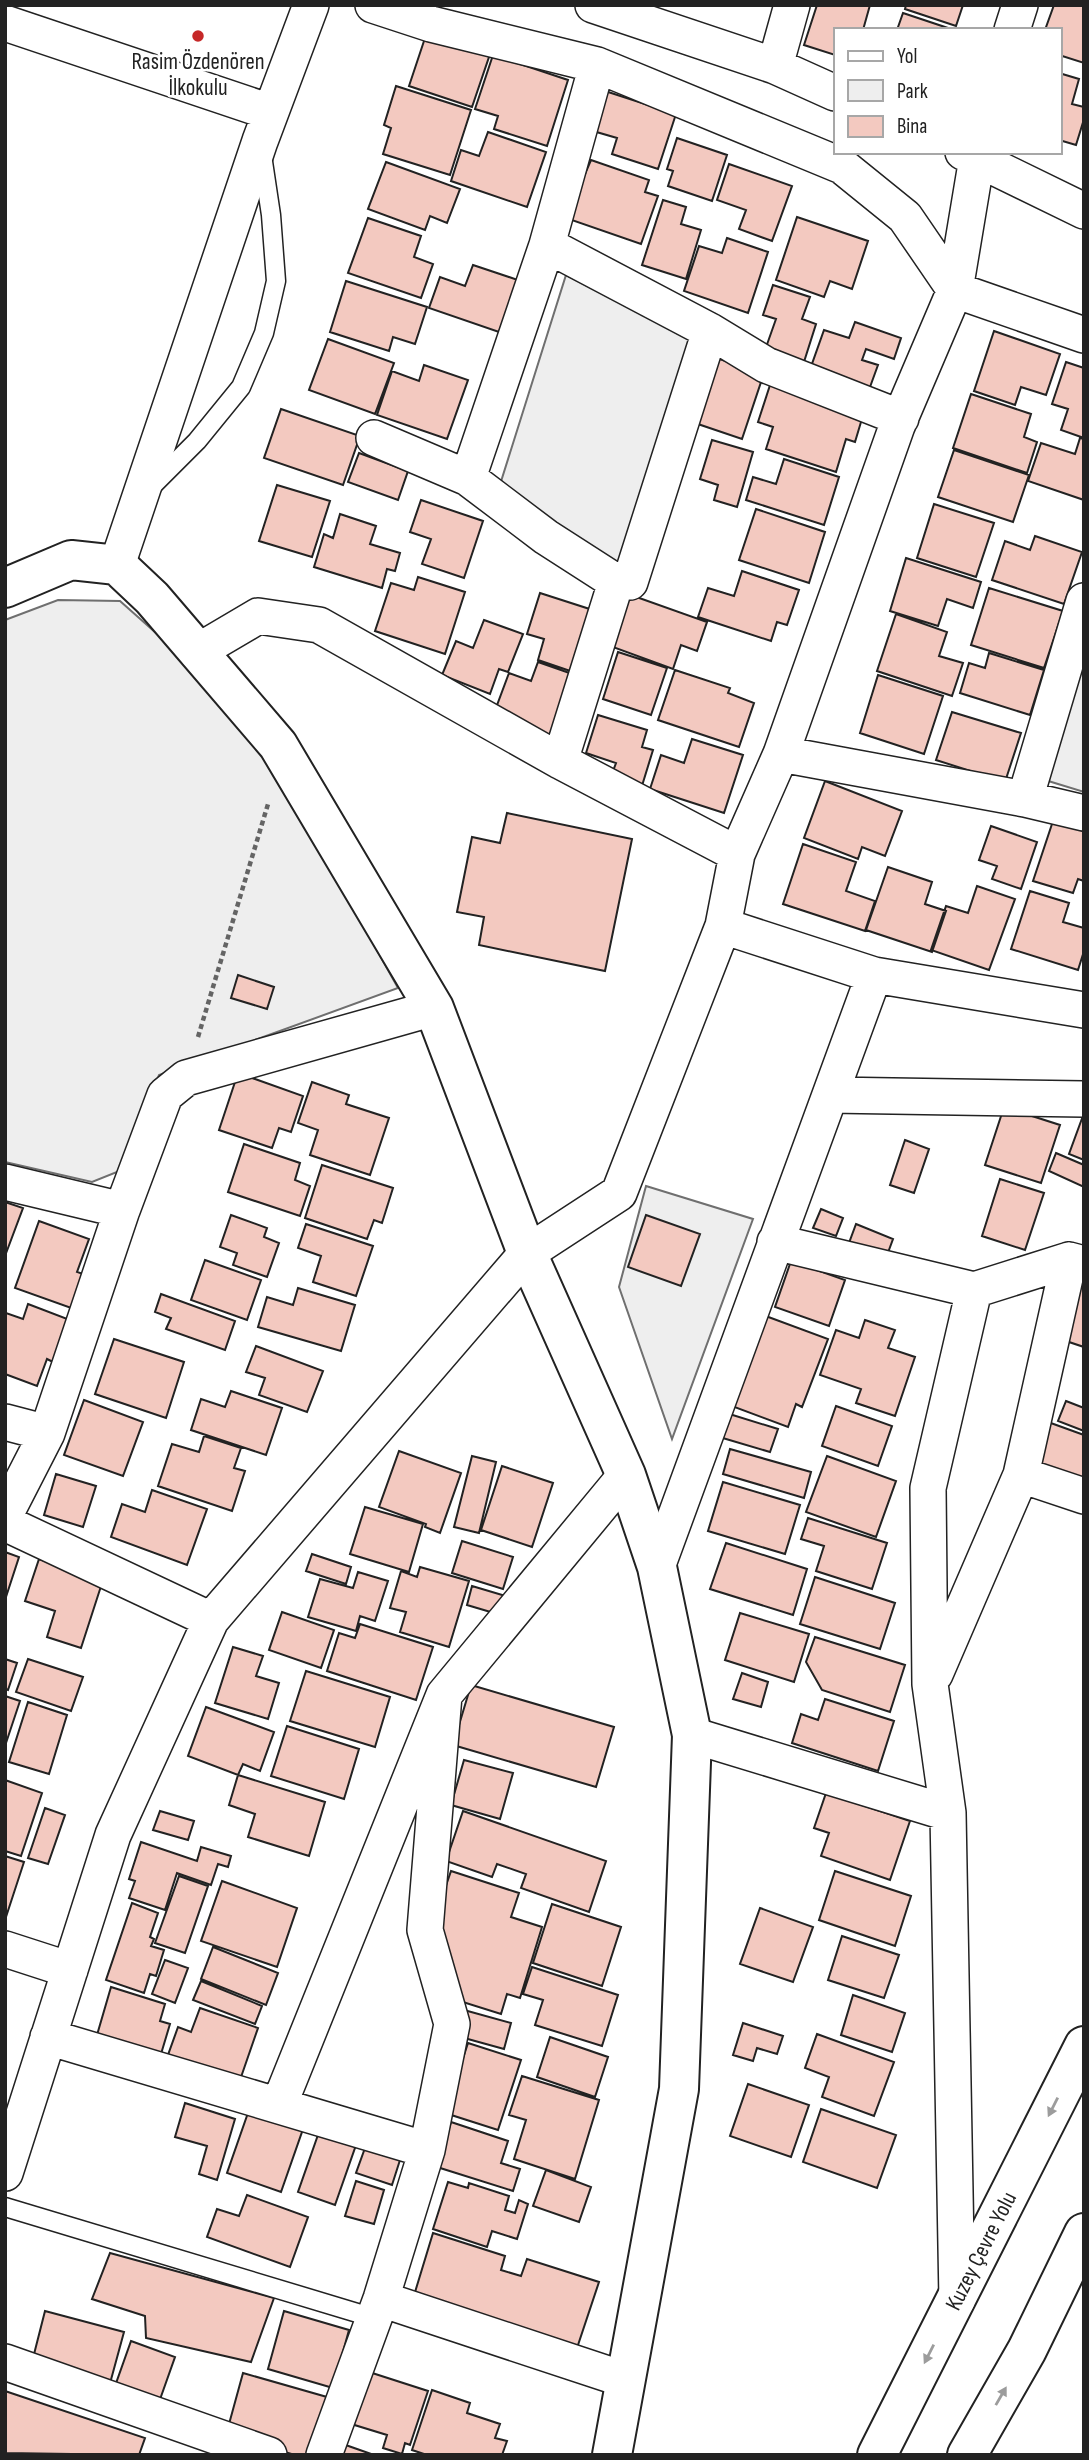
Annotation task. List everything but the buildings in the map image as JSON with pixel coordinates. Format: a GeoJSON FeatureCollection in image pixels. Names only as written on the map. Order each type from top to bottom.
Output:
{"type":"FeatureCollection","features":[{"type":"Feature","properties":{"kind":"street"},"geometry":{"type":"LineString","coordinates":[[117,565],[265,126],[311,5]]}},
{"type":"Feature","properties":{"kind":"street"},"geometry":{"type":"LineString","coordinates":[[373,5],[431,24],[597,65],[842,166],[905,217],[955,290],[1084,334]]}},
{"type":"Feature","properties":{"kind":"street"},"geometry":{"type":"LineString","coordinates":[[593,5],[775,66],[834,93]]}},
{"type":"Feature","properties":{"kind":"street"},"geometry":{"type":"LineString","coordinates":[[775,66],[792,5]]}},
{"type":"Feature","properties":{"kind":"street"},"geometry":{"type":"LineString","coordinates":[[1013,28],[1020,5]]}},
{"type":"Feature","properties":{"kind":"street"},"geometry":{"type":"LineString","coordinates":[[5,23],[265,126]]}},
{"type":"Feature","properties":{"kind":"street"},"geometry":{"type":"LineString","coordinates":[[468,478],[547,245],[597,65]]}},
{"type":"Feature","properties":{"kind":"street"},"geometry":{"type":"LineString","coordinates":[[5,2173],[13,2119],[48,2037],[113,1835],[211,1620],[527,1253],[619,1193],[723,926],[737,854],[781,754],[901,418],[955,290],[973,154],[1084,211]]}},
{"type":"Feature","properties":{"kind":"street"},"geometry":{"type":"LineString","coordinates":[[547,245],[710,331],[766,365],[901,418]]}},
{"type":"Feature","properties":{"kind":"street"},"geometry":{"type":"LineString","coordinates":[[374,438],[468,478],[546,537],[616,582],[630,582],[710,331]]}},
{"type":"Feature","properties":{"kind":"street"},"geometry":{"type":"LineString","coordinates":[[5,588],[71,560],[117,565],[152,598],[278,745],[434,1008],[527,1253],[626,1475],[657,1567],[692,1735],[679,2090],[612,2455]]}},
{"type":"Feature","properties":{"kind":"street"},"geometry":{"type":"LineString","coordinates":[[560,761],[616,582]]}},
{"type":"Feature","properties":{"kind":"street"},"geometry":{"type":"LineString","coordinates":[[1025,799],[1084,601]]}},
{"type":"Feature","properties":{"kind":"street"},"geometry":{"type":"LineString","coordinates":[[197,652],[258,616],[319,625],[560,761],[737,854]]}},
{"type":"Feature","properties":{"kind":"street"},"geometry":{"type":"LineString","coordinates":[[781,754],[1025,799],[1084,813]]}},
{"type":"Feature","properties":{"kind":"street"},"geometry":{"type":"LineString","coordinates":[[723,926],[874,975],[1084,1010]]}},
{"type":"Feature","properties":{"kind":"street"},"geometry":{"type":"LineString","coordinates":[[657,1567],[874,975]]}},
{"type":"Feature","properties":{"kind":"street"},"geometry":{"type":"LineString","coordinates":[[5,1515],[47,1433],[164,1095],[186,1078],[434,1008]]}},
{"type":"Feature","properties":{"kind":"street"},"geometry":{"type":"LineString","coordinates":[[830,1096],[1084,1099]]}},
{"type":"Feature","properties":{"kind":"street"},"geometry":{"type":"LineString","coordinates":[[5,1182],[122,1210]]}},
{"type":"Feature","properties":{"kind":"street"},"geometry":{"type":"LineString","coordinates":[[775,1242],[974,1290],[1076,1262],[1021,1475],[930,1684]]}},
{"type":"Feature","properties":{"kind":"street"},"geometry":{"type":"LineString","coordinates":[[957,2300],[948,1813],[930,1684],[928,1488],[974,1290]]}},
{"type":"Feature","properties":{"kind":"street"},"geometry":{"type":"LineString","coordinates":[[5,1422],[47,1433]]}},
{"type":"Feature","properties":{"kind":"street"},"geometry":{"type":"LineString","coordinates":[[279,2105],[444,1695],[626,1475]]}},
{"type":"Feature","properties":{"kind":"street"},"geometry":{"type":"LineString","coordinates":[[1021,1475],[1084,1496]]}},
{"type":"Feature","properties":{"kind":"street"},"geometry":{"type":"LineString","coordinates":[[5,1523],[211,1620]]}},
{"type":"Feature","properties":{"kind":"street"},"geometry":{"type":"LineString","coordinates":[[324,2455],[377,2309],[427,2150],[452,2024],[425,1930],[444,1695]]}},
{"type":"Feature","properties":{"kind":"street"},"geometry":{"type":"LineString","coordinates":[[692,1735],[948,1813]]}},
{"type":"Feature","properties":{"kind":"street"},"geometry":{"type":"LineString","coordinates":[[5,1949],[70,1970]]}},
{"type":"Feature","properties":{"kind":"street"},"geometry":{"type":"LineString","coordinates":[[48,2037],[427,2150]]}},
{"type":"Feature","properties":{"kind":"street","name":"Kuzey Çevre Yolu"},"geometry":{"type":"LineString","coordinates":[[877,2455],[1084,2046]]}},
{"type":"Feature","properties":{"kind":"street"},"geometry":{"type":"LineString","coordinates":[[967,2455],[1027,2350],[1084,2233]]}},
{"type":"Feature","properties":{"kind":"street"},"geometry":{"type":"LineString","coordinates":[[377,2309],[626,2381]]}},
{"type":"Feature","properties":{"kind":"street"},"geometry":{"type":"LineString","coordinates":[[5,2362],[179,2440],[270,2455]]}},
{"type":"Feature","properties":{"kind":"lane"},"geometry":{"type":"LineString","coordinates":[[138,500],[197,441],[241,387],[264,333],[276,281],[265,126]]}},
{"type":"Feature","properties":{"kind":"lane"},"geometry":{"type":"LineString","coordinates":[[5,2207],[377,2309]]}},
{"type":"Feature","properties":{"kind":"path"},"geometry":{"type":"LineString","coordinates":[[186,1078],[283,755]]}},
{"type":"Feature","properties":{"kind":"green space"},"geometry":{"type":"Polygon","coordinates":[[[566,275],[694,340],[621,565],[498,491],[566,275]]]}},
{"type":"Feature","properties":{"kind":"green space"},"geometry":{"type":"Polygon","coordinates":[[[58,600],[120,601],[174,649],[268,754],[398,988],[159,1075],[122,1170],[92,1182],[5,1162],[5,620],[58,600]]]}},
{"type":"Feature","properties":{"kind":"green space"},"geometry":{"type":"Polygon","coordinates":[[[1084,658],[1084,792],[1045,780],[1084,658]]]}},
{"type":"Feature","properties":{"kind":"green space"},"geometry":{"type":"Polygon","coordinates":[[[646,1186],[753,1219],[672,1439],[619,1287],[646,1186]]]}},
{"type":"Feature","properties":{"kind":"place","name":"Rasim Özdenören İlkokulu"},"geometry":{"type":"Point","coordinates":[198,36]}}]}
